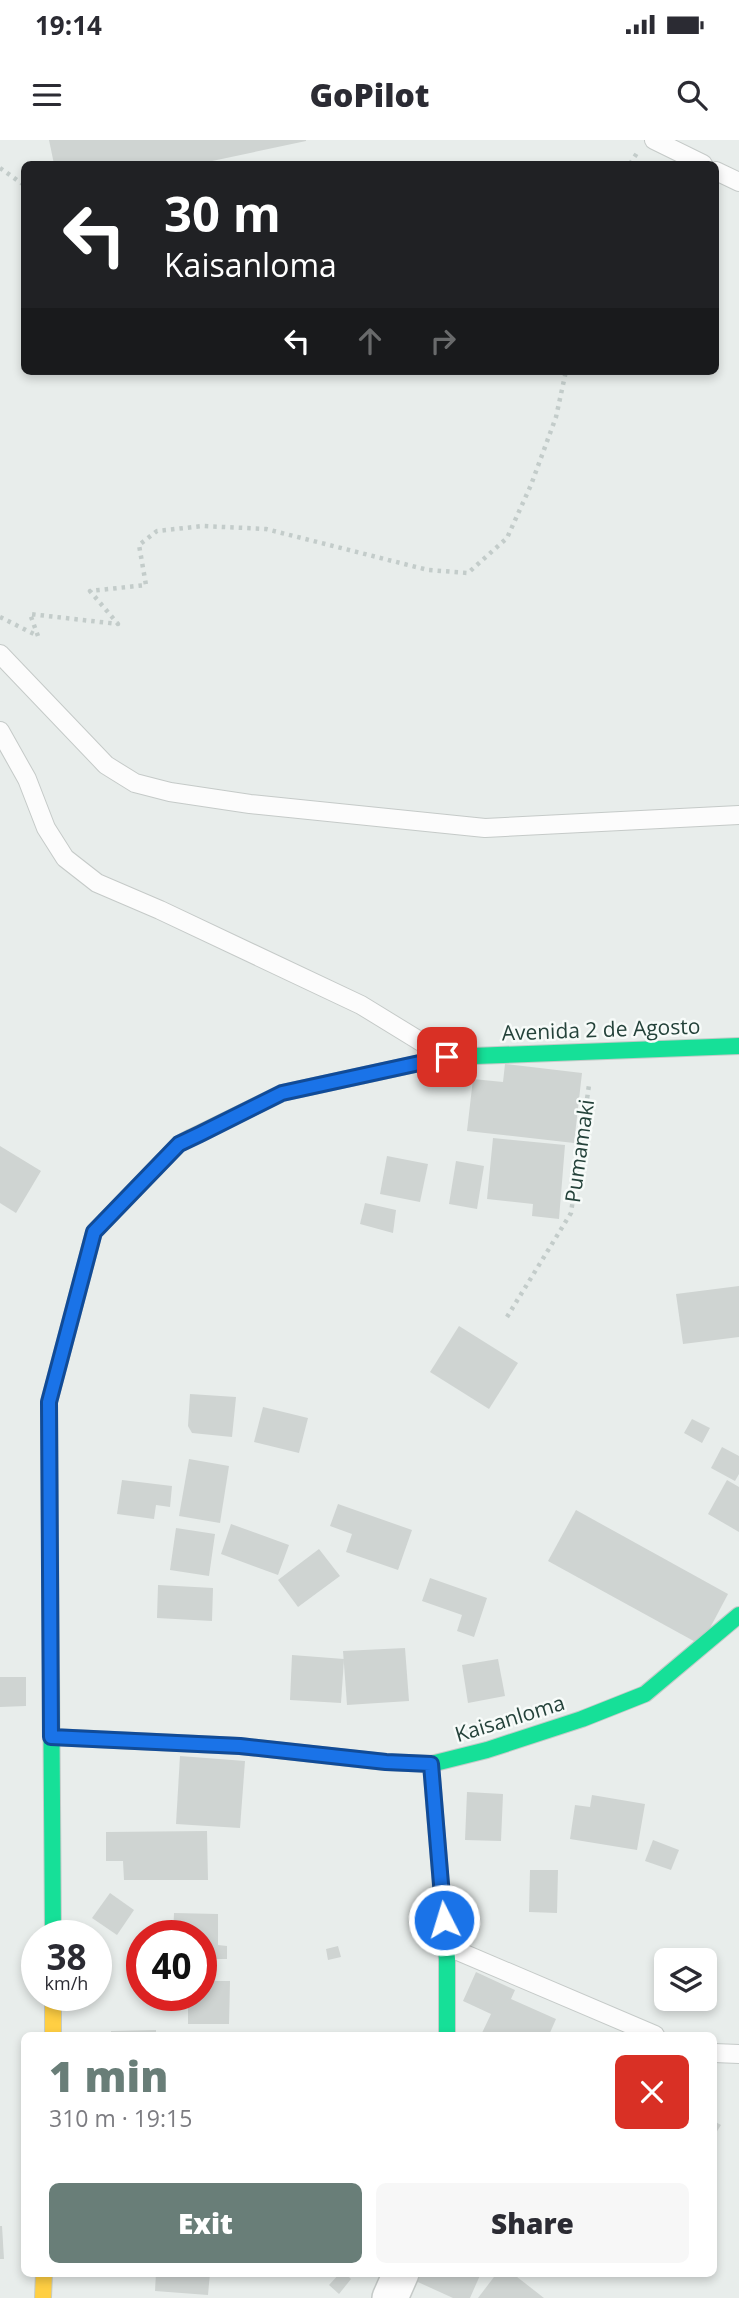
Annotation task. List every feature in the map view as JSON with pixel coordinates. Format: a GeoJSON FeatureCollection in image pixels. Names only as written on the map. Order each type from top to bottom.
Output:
{"type":"FeatureCollection","features":[{"type":"Feature","properties":{"kind":"main road","name":"Avenida 2 de Agosto"},"geometry":{"type":"LineString","coordinates":[[52,1920],[49,1402],[94,1232],[179,1144],[282,1093],[447,1057],[739,1046]]}},
{"type":"Feature","properties":{"kind":"main road","name":"Kaisanloma"},"geometry":{"type":"LineString","coordinates":[[51,1737],[240,1746],[386,1762],[431,1764],[487,1750],[582,1719],[645,1694],[739,1615]]}},
{"type":"Feature","properties":{"kind":"main road"},"geometry":{"type":"LineString","coordinates":[[431,1764],[446,1946],[447,2032]]}},
{"type":"Feature","properties":{"kind":"main road"},"geometry":{"type":"LineString","coordinates":[[53,2011],[53,2032]]}},
{"type":"Feature","properties":{"kind":"main road"},"geometry":{"type":"LineString","coordinates":[[43,2298],[44,2277]]}},
{"type":"Feature","properties":{"kind":"street"},"geometry":{"type":"LineString","coordinates":[[390,2298],[399,2277]]}},
{"type":"Feature","properties":{"kind":"lane"},"geometry":{"type":"LineString","coordinates":[[654,140],[697,161]]}},
{"type":"Feature","properties":{"kind":"lane"},"geometry":{"type":"LineString","coordinates":[[719,172],[739,182]]}},
{"type":"Feature","properties":{"kind":"lane"},"geometry":{"type":"LineString","coordinates":[[0,654],[106,765],[135,783],[170,792],[250,804],[485,828],[739,815]]}},
{"type":"Feature","properties":{"kind":"lane"},"geometry":{"type":"LineString","coordinates":[[0,732],[27,779],[46,828],[65,858],[97,883],[361,1005],[447,1057]]}},
{"type":"Feature","properties":{"kind":"lane"},"geometry":{"type":"LineString","coordinates":[[446,1946],[648,2032]]}},
{"type":"Feature","properties":{"kind":"lane"},"geometry":{"type":"LineString","coordinates":[[717,2053],[739,2054]]}},
{"type":"Feature","properties":{"kind":"path"},"geometry":{"type":"LineString","coordinates":[[0,168],[21,183]]}},
{"type":"Feature","properties":{"kind":"path"},"geometry":{"type":"LineString","coordinates":[[0,617],[38,636],[30,614],[118,624],[90,591],[146,585],[139,545],[157,531],[203,526],[266,529],[428,570],[468,573],[507,538],[531,485],[556,417],[565,375]]}},
{"type":"Feature","properties":{"kind":"path","name":"Pumamaki"},"geometry":{"type":"LineString","coordinates":[[507,1317],[571,1213],[594,1051]]}},
{"type":"Feature","properties":{"kind":"building"},"geometry":{"type":"Polygon","coordinates":[[[49,140],[306,140],[212,161],[53,161],[49,140]]]}},
{"type":"Feature","properties":{"kind":"building"},"geometry":{"type":"Polygon","coordinates":[[[505,1064],[582,1073],[574,1143],[467,1131],[473,1079],[503,1082],[505,1064]]]}},
{"type":"Feature","properties":{"kind":"building"},"geometry":{"type":"Polygon","coordinates":[[[493,1138],[565,1145],[559,1219],[532,1216],[533,1204],[487,1199],[493,1138]]]}},
{"type":"Feature","properties":{"kind":"building"},"geometry":{"type":"Polygon","coordinates":[[[0,1146],[41,1171],[16,1213],[0,1203],[0,1146]]]}},
{"type":"Feature","properties":{"kind":"building"},"geometry":{"type":"Polygon","coordinates":[[[387,1156],[428,1164],[420,1202],[380,1194],[387,1156]]]}},
{"type":"Feature","properties":{"kind":"building"},"geometry":{"type":"Polygon","coordinates":[[[456,1161],[484,1166],[477,1209],[449,1204],[456,1161]]]}},
{"type":"Feature","properties":{"kind":"building"},"geometry":{"type":"Polygon","coordinates":[[[365,1203],[396,1210],[393,1233],[360,1224],[365,1203]]]}},
{"type":"Feature","properties":{"kind":"building"},"geometry":{"type":"Polygon","coordinates":[[[739,1286],[739,1337],[683,1344],[676,1294],[739,1286]]]}},
{"type":"Feature","properties":{"kind":"building"},"geometry":{"type":"Polygon","coordinates":[[[459,1326],[518,1363],[489,1409],[430,1372],[459,1326]]]}},
{"type":"Feature","properties":{"kind":"building"},"geometry":{"type":"Polygon","coordinates":[[[190,1394],[236,1397],[232,1437],[192,1433],[188,1426],[190,1394]]]}},
{"type":"Feature","properties":{"kind":"building"},"geometry":{"type":"Polygon","coordinates":[[[263,1407],[308,1418],[299,1453],[254,1442],[263,1407]]]}},
{"type":"Feature","properties":{"kind":"building"},"geometry":{"type":"Polygon","coordinates":[[[692,1419],[710,1428],[702,1443],[684,1433],[692,1419]]]}},
{"type":"Feature","properties":{"kind":"building"},"geometry":{"type":"Polygon","coordinates":[[[722,1447],[739,1456],[739,1474],[735,1481],[711,1468],[722,1447]]]}},
{"type":"Feature","properties":{"kind":"building"},"geometry":{"type":"Polygon","coordinates":[[[189,1459],[229,1466],[220,1523],[179,1516],[189,1459]]]}},
{"type":"Feature","properties":{"kind":"building"},"geometry":{"type":"Polygon","coordinates":[[[122,1480],[172,1486],[170,1507],[156,1505],[154,1519],[117,1514],[122,1480]]]}},
{"type":"Feature","properties":{"kind":"building"},"geometry":{"type":"Polygon","coordinates":[[[727,1480],[739,1487],[739,1532],[708,1514],[727,1480]]]}},
{"type":"Feature","properties":{"kind":"building"},"geometry":{"type":"Polygon","coordinates":[[[338,1504],[412,1530],[398,1570],[346,1552],[352,1534],[330,1526],[338,1504]]]}},
{"type":"Feature","properties":{"kind":"building"},"geometry":{"type":"Polygon","coordinates":[[[576,1510],[728,1594],[701,1645],[548,1561],[576,1510]]]}},
{"type":"Feature","properties":{"kind":"building"},"geometry":{"type":"Polygon","coordinates":[[[231,1524],[289,1545],[278,1575],[221,1554],[231,1524]]]}},
{"type":"Feature","properties":{"kind":"building"},"geometry":{"type":"Polygon","coordinates":[[[176,1528],[215,1534],[209,1576],[170,1570],[176,1528]]]}},
{"type":"Feature","properties":{"kind":"building"},"geometry":{"type":"Polygon","coordinates":[[[319,1549],[340,1576],[298,1607],[278,1580],[319,1549]]]}},
{"type":"Feature","properties":{"kind":"building"},"geometry":{"type":"Polygon","coordinates":[[[430,1578],[487,1598],[474,1637],[457,1631],[462,1615],[422,1601],[430,1578]]]}},
{"type":"Feature","properties":{"kind":"building"},"geometry":{"type":"Polygon","coordinates":[[[158,1585],[213,1588],[212,1621],[157,1618],[158,1585]]]}},
{"type":"Feature","properties":{"kind":"building"},"geometry":{"type":"Polygon","coordinates":[[[405,1648],[409,1701],[347,1705],[343,1651],[405,1648]]]}},
{"type":"Feature","properties":{"kind":"building"},"geometry":{"type":"Polygon","coordinates":[[[292,1655],[344,1659],[341,1703],[290,1700],[292,1655]]]}},
{"type":"Feature","properties":{"kind":"building"},"geometry":{"type":"Polygon","coordinates":[[[498,1659],[505,1696],[468,1703],[462,1665],[498,1659]]]}},
{"type":"Feature","properties":{"kind":"building"},"geometry":{"type":"Polygon","coordinates":[[[0,1677],[26,1677],[26,1706],[0,1707],[0,1677]]]}},
{"type":"Feature","properties":{"kind":"building"},"geometry":{"type":"Polygon","coordinates":[[[180,1756],[245,1761],[240,1828],[176,1824],[180,1756]]]}},
{"type":"Feature","properties":{"kind":"building"},"geometry":{"type":"Polygon","coordinates":[[[467,1792],[503,1794],[501,1841],[465,1840],[467,1792]]]}},
{"type":"Feature","properties":{"kind":"building"},"geometry":{"type":"Polygon","coordinates":[[[592,1795],[645,1804],[637,1850],[570,1839],[575,1805],[590,1807],[592,1795]]]}},
{"type":"Feature","properties":{"kind":"building"},"geometry":{"type":"Polygon","coordinates":[[[207,1831],[208,1880],[124,1880],[123,1861],[106,1861],[106,1832],[207,1831]]]}},
{"type":"Feature","properties":{"kind":"building"},"geometry":{"type":"Polygon","coordinates":[[[653,1840],[679,1850],[671,1870],[645,1861],[653,1840]]]}},
{"type":"Feature","properties":{"kind":"building"},"geometry":{"type":"Polygon","coordinates":[[[530,1870],[558,1870],[557,1913],[529,1912],[530,1870]]]}},
{"type":"Feature","properties":{"kind":"building"},"geometry":{"type":"Polygon","coordinates":[[[110,1893],[134,1910],[117,1935],[112,1932],[112,1920],[92,1918],[110,1893]]]}},
{"type":"Feature","properties":{"kind":"building"},"geometry":{"type":"Polygon","coordinates":[[[174,1913],[218,1914],[218,1945],[227,1946],[227,1959],[217,1959],[217,1920],[174,1920],[174,1913]]]}},
{"type":"Feature","properties":{"kind":"building"},"geometry":{"type":"Polygon","coordinates":[[[338,1946],[341,1957],[328,1960],[326,1949],[338,1946]]]}},
{"type":"Feature","properties":{"kind":"building"},"geometry":{"type":"Polygon","coordinates":[[[476,1972],[515,1990],[511,1999],[556,2019],[550,2032],[482,2032],[491,2014],[463,2001],[476,1972]]]}},
{"type":"Feature","properties":{"kind":"building"},"geometry":{"type":"Polygon","coordinates":[[[217,1981],[230,1981],[229,2024],[188,2024],[188,2011],[217,2011],[217,1981]]]}},
{"type":"Feature","properties":{"kind":"building"},"geometry":{"type":"Polygon","coordinates":[[[156,2030],[156,2032],[111,2032],[156,2030]]]}},
{"type":"Feature","properties":{"kind":"building"},"geometry":{"type":"Polygon","coordinates":[[[2,2226],[4,2259],[0,2259],[2,2226]]]}},
{"type":"Feature","properties":{"kind":"building"},"geometry":{"type":"Polygon","coordinates":[[[156,2277],[210,2277],[208,2295],[155,2291],[156,2277]]]}},
{"type":"Feature","properties":{"kind":"building"},"geometry":{"type":"Polygon","coordinates":[[[336,2277],[351,2279],[339,2294],[329,2285],[336,2277]]]}},
{"type":"Feature","properties":{"kind":"building"},"geometry":{"type":"Polygon","coordinates":[[[479,2277],[470,2298],[453,2298],[409,2278],[479,2277]]]}},
{"type":"Feature","properties":{"kind":"building"},"geometry":{"type":"Polygon","coordinates":[[[494,2277],[517,2277],[544,2298],[478,2298],[494,2277]]]}},
{"type":"Feature","properties":{"kind":"traffic: fast"},"geometry":{"type":"LineString","coordinates":[[429,1061],[447,1057],[739,1046]]}},
{"type":"Feature","properties":{"kind":"traffic: fast"},"geometry":{"type":"LineString","coordinates":[[53,1920],[49,1402],[94,1232],[179,1144],[190,1138]]}},
{"type":"Feature","properties":{"kind":"traffic: fast"},"geometry":{"type":"LineString","coordinates":[[52,1737],[240,1746],[385,1762],[431,1764],[487,1750],[582,1719],[645,1694],[739,1615]]}},
{"type":"Feature","properties":{"kind":"traffic: fast"},"geometry":{"type":"LineString","coordinates":[[431,1764],[447,1959],[447,2032]]}},
{"type":"Feature","properties":{"kind":"traffic: slow"},"geometry":{"type":"LineString","coordinates":[[190,1138],[282,1093],[429,1061]]}},
{"type":"Feature","properties":{"kind":"traffic: slow"},"geometry":{"type":"LineString","coordinates":[[53,2011],[53,2032]]}},
{"type":"Feature","properties":{"kind":"traffic: slow"},"geometry":{"type":"LineString","coordinates":[[43,2298],[44,2277]]}},
{"type":"Feature","properties":{"kind":"route"},"geometry":{"type":"LineString","coordinates":[[444,1920],[431,1764],[386,1762],[240,1746],[51,1737],[49,1402],[94,1232],[179,1144],[282,1093],[447,1057]]}}]}
